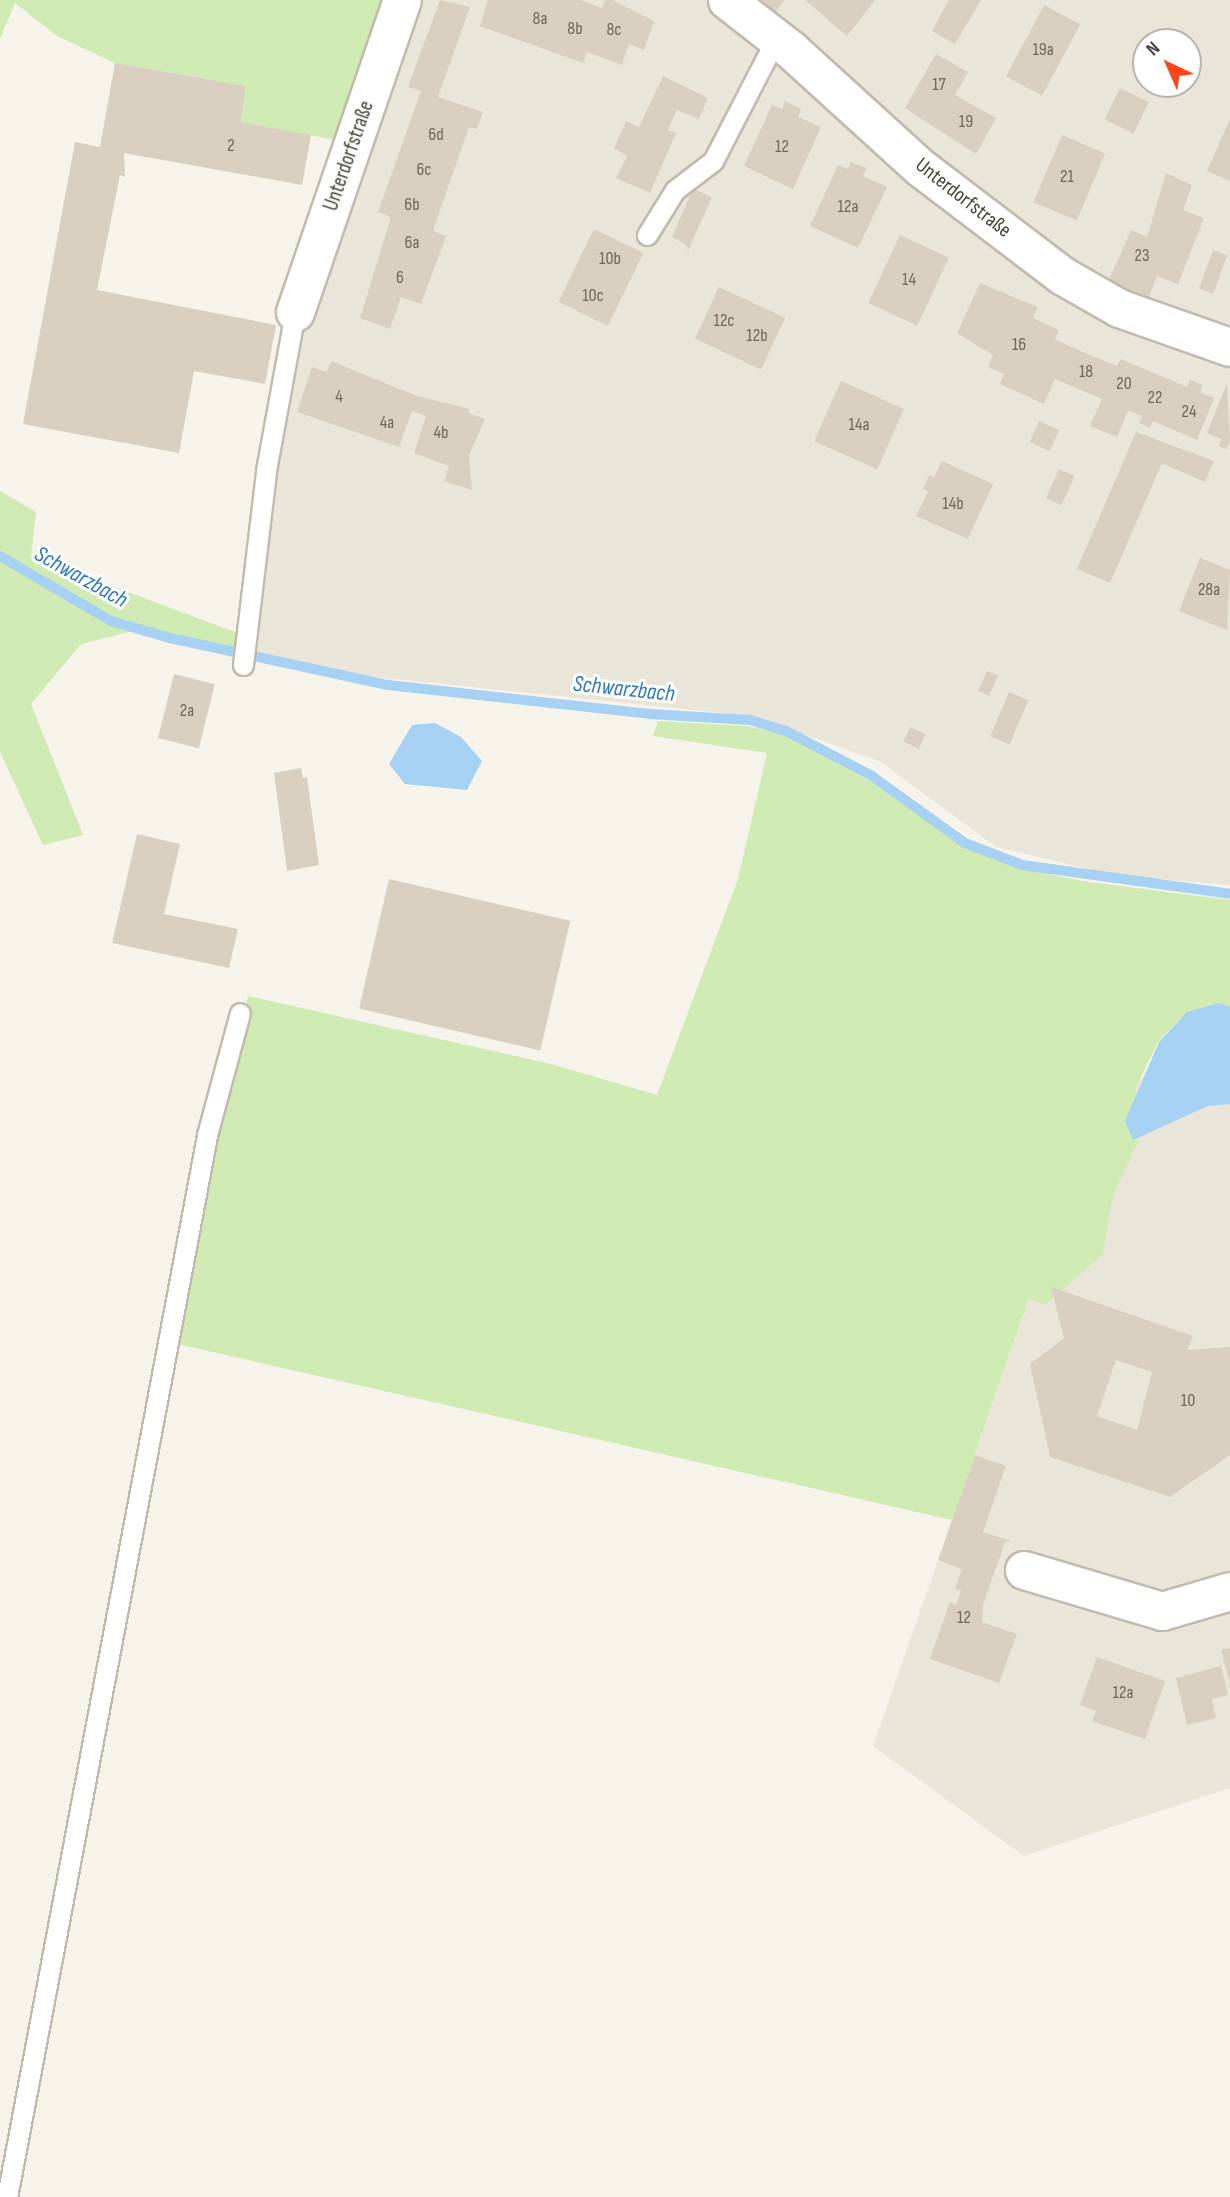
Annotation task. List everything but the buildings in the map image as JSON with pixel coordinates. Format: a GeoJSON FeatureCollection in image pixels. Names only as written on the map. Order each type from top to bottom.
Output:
{"type":"FeatureCollection","features":[{"type":"Feature","properties":{"kind":"street","name":"Unterdorfstraße"},"geometry":{"type":"LineString","coordinates":[[295,312],[402,0]]}},
{"type":"Feature","properties":{"kind":"street","name":"Unterdorfstraße"},"geometry":{"type":"LineString","coordinates":[[727,0],[776,39],[922,168],[1063,276],[1119,308],[1230,347]]}},
{"type":"Feature","properties":{"kind":"street"},"geometry":{"type":"LineString","coordinates":[[1024,1570],[1162,1611],[1230,1591]]}},
{"type":"Feature","properties":{"kind":"lane"},"geometry":{"type":"LineString","coordinates":[[647,234],[675,190],[713,161],[776,39]]}},
{"type":"Feature","properties":{"kind":"lane"},"geometry":{"type":"LineString","coordinates":[[243,665],[267,465],[295,312]]}},
{"type":"Feature","properties":{"kind":"lane"},"geometry":{"type":"LineString","coordinates":[[7,2197],[207,1135],[240,1013]]}},
{"type":"Feature","properties":{"kind":"shaded area"},"geometry":{"type":"Polygon","coordinates":[[[408,0],[1230,0],[1230,885],[1114,875],[996,847],[881,762],[752,716],[364,676],[248,651],[301,314],[408,0]]]}},
{"type":"Feature","properties":{"kind":"shaded area"},"geometry":{"type":"Polygon","coordinates":[[[1230,1025],[1230,1788],[1024,1856],[873,1746],[1098,1104],[1230,1025]]]}},
{"type":"Feature","properties":{"kind":"green space"},"geometry":{"type":"Polygon","coordinates":[[[0,0],[382,0],[341,141],[241,122],[246,86],[115,63],[57,36],[15,3],[0,39],[0,0]]]}},
{"type":"Feature","properties":{"kind":"green space"},"geometry":{"type":"Polygon","coordinates":[[[0,491],[36,512],[31,556],[238,633],[232,657],[133,631],[81,644],[31,704],[83,835],[43,845],[0,752],[0,491]]]}},
{"type":"Feature","properties":{"kind":"green space"},"geometry":{"type":"Polygon","coordinates":[[[658,721],[747,726],[782,734],[870,781],[961,844],[1015,867],[1082,881],[1230,900],[1230,1007],[1178,1021],[1158,1042],[1136,1087],[1133,1140],[1139,1140],[1113,1195],[1103,1254],[1045,1305],[1029,1299],[952,1520],[173,1343],[248,996],[551,1064],[657,1095],[738,879],[767,753],[653,736],[658,721]]]}},
{"type":"Feature","properties":{"kind":"water"},"geometry":{"type":"Polygon","coordinates":[[[435,723],[461,737],[482,761],[467,790],[405,784],[389,764],[412,725],[435,723]]]}},
{"type":"Feature","properties":{"kind":"water"},"geometry":{"type":"Polygon","coordinates":[[[1219,1003],[1230,1007],[1230,1104],[1208,1106],[1133,1140],[1125,1121],[1159,1042],[1187,1012],[1219,1003]]]}},
{"type":"Feature","properties":{"kind":"waterway","name":"Schwarzbach"},"geometry":{"type":"LineString","coordinates":[[0,556],[111,621],[170,638],[388,685],[649,714],[750,720],[786,731],[872,776],[965,843],[1022,865],[1230,894]]}}]}
